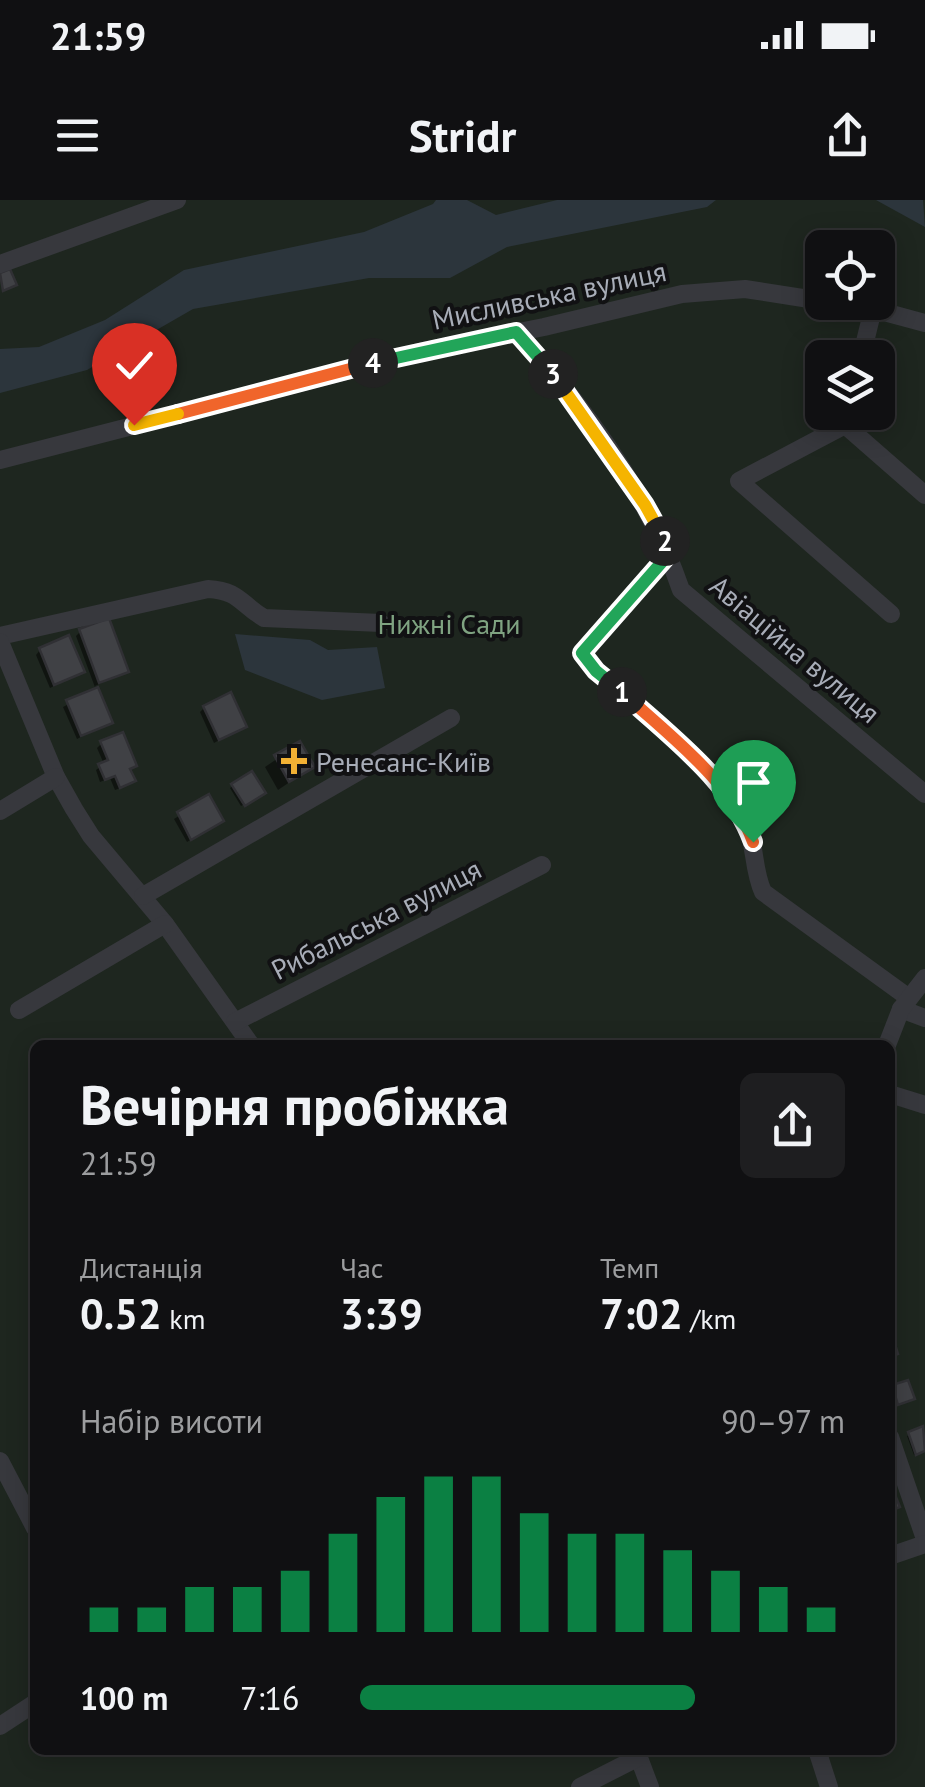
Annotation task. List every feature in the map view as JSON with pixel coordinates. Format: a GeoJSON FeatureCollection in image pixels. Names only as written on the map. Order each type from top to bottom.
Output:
{"type":"FeatureCollection","features":[{"type":"Feature","properties":{"kind":"street"},"geometry":{"type":"LineString","coordinates":[[0,264],[177,200]]}},
{"type":"Feature","properties":{"kind":"street","name":"Мисливська вулиця"},"geometry":{"type":"LineString","coordinates":[[0,460],[406,355],[717,288],[744,288],[805,298]]}},
{"type":"Feature","properties":{"kind":"street"},"geometry":{"type":"LineString","coordinates":[[895,315],[925,323]]}},
{"type":"Feature","properties":{"kind":"street","name":"Авіаційна вулиця"},"geometry":{"type":"LineString","coordinates":[[516,332],[596,431],[645,505],[682,590],[925,794]]}},
{"type":"Feature","properties":{"kind":"street"},"geometry":{"type":"LineString","coordinates":[[827,430],[738,480],[891,614]]}},
{"type":"Feature","properties":{"kind":"street"},"geometry":{"type":"LineString","coordinates":[[858,430],[925,496]]}},
{"type":"Feature","properties":{"kind":"street"},"geometry":{"type":"LineString","coordinates":[[669,554],[582,653],[596,671],[719,784],[744,817],[753,842],[754,869],[763,892],[925,1018]]}},
{"type":"Feature","properties":{"kind":"street"},"geometry":{"type":"LineString","coordinates":[[248,1040],[144,896],[91,836],[56,777],[0,639],[208,588],[240,596],[264,618],[381,624]]}},
{"type":"Feature","properties":{"kind":"street"},"geometry":{"type":"LineString","coordinates":[[144,896],[451,718]]}},
{"type":"Feature","properties":{"kind":"street"},"geometry":{"type":"LineString","coordinates":[[0,811],[56,777]]}},
{"type":"Feature","properties":{"kind":"street","name":"Рибальська вулиця"},"geometry":{"type":"LineString","coordinates":[[235,1022],[542,865]]}},
{"type":"Feature","properties":{"kind":"street"},"geometry":{"type":"LineString","coordinates":[[18,1010],[165,924]]}},
{"type":"Feature","properties":{"kind":"street"},"geometry":{"type":"LineString","coordinates":[[889,1040],[905,1004],[925,978]]}},
{"type":"Feature","properties":{"kind":"street"},"geometry":{"type":"LineString","coordinates":[[895,1096],[925,1105]]}},
{"type":"Feature","properties":{"kind":"street"},"geometry":{"type":"LineString","coordinates":[[895,1451],[925,1541],[895,1554]]}},
{"type":"Feature","properties":{"kind":"street"},"geometry":{"type":"LineString","coordinates":[[0,1461],[30,1518]]}},
{"type":"Feature","properties":{"kind":"street"},"geometry":{"type":"LineString","coordinates":[[0,1726],[30,1706]]}},
{"type":"Feature","properties":{"kind":"street"},"geometry":{"type":"LineString","coordinates":[[580,1787],[636,1755]]}},
{"type":"Feature","properties":{"kind":"street"},"geometry":{"type":"LineString","coordinates":[[638,1755],[650,1787]]}},
{"type":"Feature","properties":{"kind":"street"},"geometry":{"type":"LineString","coordinates":[[818,1755],[829,1787]]}},
{"type":"Feature","properties":{"kind":"green space","name":"Нижні Сади"},"geometry":{"type":"Polygon","coordinates":[[[0,200],[925,200],[925,1787],[0,1787],[0,200]]]}},
{"type":"Feature","properties":{"kind":"shaded area"},"geometry":{"type":"Polygon","coordinates":[[[436,200],[467,200],[496,215],[557,200],[716,200],[707,207],[507,247],[450,278],[369,278],[193,309],[87,370],[0,393],[0,349],[39,347],[105,320],[184,270],[364,232],[436,200]]]}},
{"type":"Feature","properties":{"kind":"shaded area"},"geometry":{"type":"Polygon","coordinates":[[[876,200],[923,200],[925,227],[876,200]]]}},
{"type":"Feature","properties":{"kind":"shaded area"},"geometry":{"type":"Polygon","coordinates":[[[235,634],[310,640],[328,650],[377,647],[385,688],[322,700],[245,670],[235,634]]]}},
{"type":"Feature","properties":{"kind":"building"},"geometry":{"type":"Polygon","coordinates":[[[10,269],[17,285],[3,291],[0,273],[10,269]]]}},
{"type":"Feature","properties":{"kind":"building"},"geometry":{"type":"Polygon","coordinates":[[[109,618],[129,672],[99,683],[79,629],[109,618]]]}},
{"type":"Feature","properties":{"kind":"building"},"geometry":{"type":"Polygon","coordinates":[[[69,635],[85,672],[54,685],[39,648],[69,635]]]}},
{"type":"Feature","properties":{"kind":"building"},"geometry":{"type":"Polygon","coordinates":[[[98,687],[113,723],[81,736],[66,700],[98,687]]]}},
{"type":"Feature","properties":{"kind":"building"},"geometry":{"type":"Polygon","coordinates":[[[231,692],[247,727],[219,740],[203,706],[231,692]]]}},
{"type":"Feature","properties":{"kind":"building"},"geometry":{"type":"Polygon","coordinates":[[[123,732],[137,766],[130,769],[136,781],[120,788],[115,776],[105,780],[98,764],[108,760],[100,741],[123,732]]]}},
{"type":"Feature","properties":{"kind":"building","name":"Ренесанс-Київ"},"geometry":{"type":"Polygon","coordinates":[[[300,741],[315,767],[289,782],[274,755],[300,741]]]}},
{"type":"Feature","properties":{"kind":"building"},"geometry":{"type":"Polygon","coordinates":[[[252,771],[266,793],[245,806],[231,784],[252,771]]]}},
{"type":"Feature","properties":{"kind":"building"},"geometry":{"type":"Polygon","coordinates":[[[209,794],[224,821],[191,840],[177,812],[209,794]]]}},
{"type":"Feature","properties":{"kind":"building"},"geometry":{"type":"Polygon","coordinates":[[[908,1380],[915,1399],[898,1405],[895,1384],[908,1380]]]}},
{"type":"Feature","properties":{"kind":"building"},"geometry":{"type":"Polygon","coordinates":[[[923,1426],[925,1451],[916,1455],[908,1432],[923,1426]]]}},
{"type":"Feature","properties":{"kind":"place","name":"Ренесанс-Київ"},"geometry":{"type":"Point","coordinates":[294,761]}},
{"type":"Feature","properties":{"kind":"route"},"geometry":{"type":"LineString","coordinates":[[134,425],[424,351],[516,332],[596,431],[645,505],[669,554],[582,653],[596,671],[719,784],[744,817],[753,842]]}}]}
